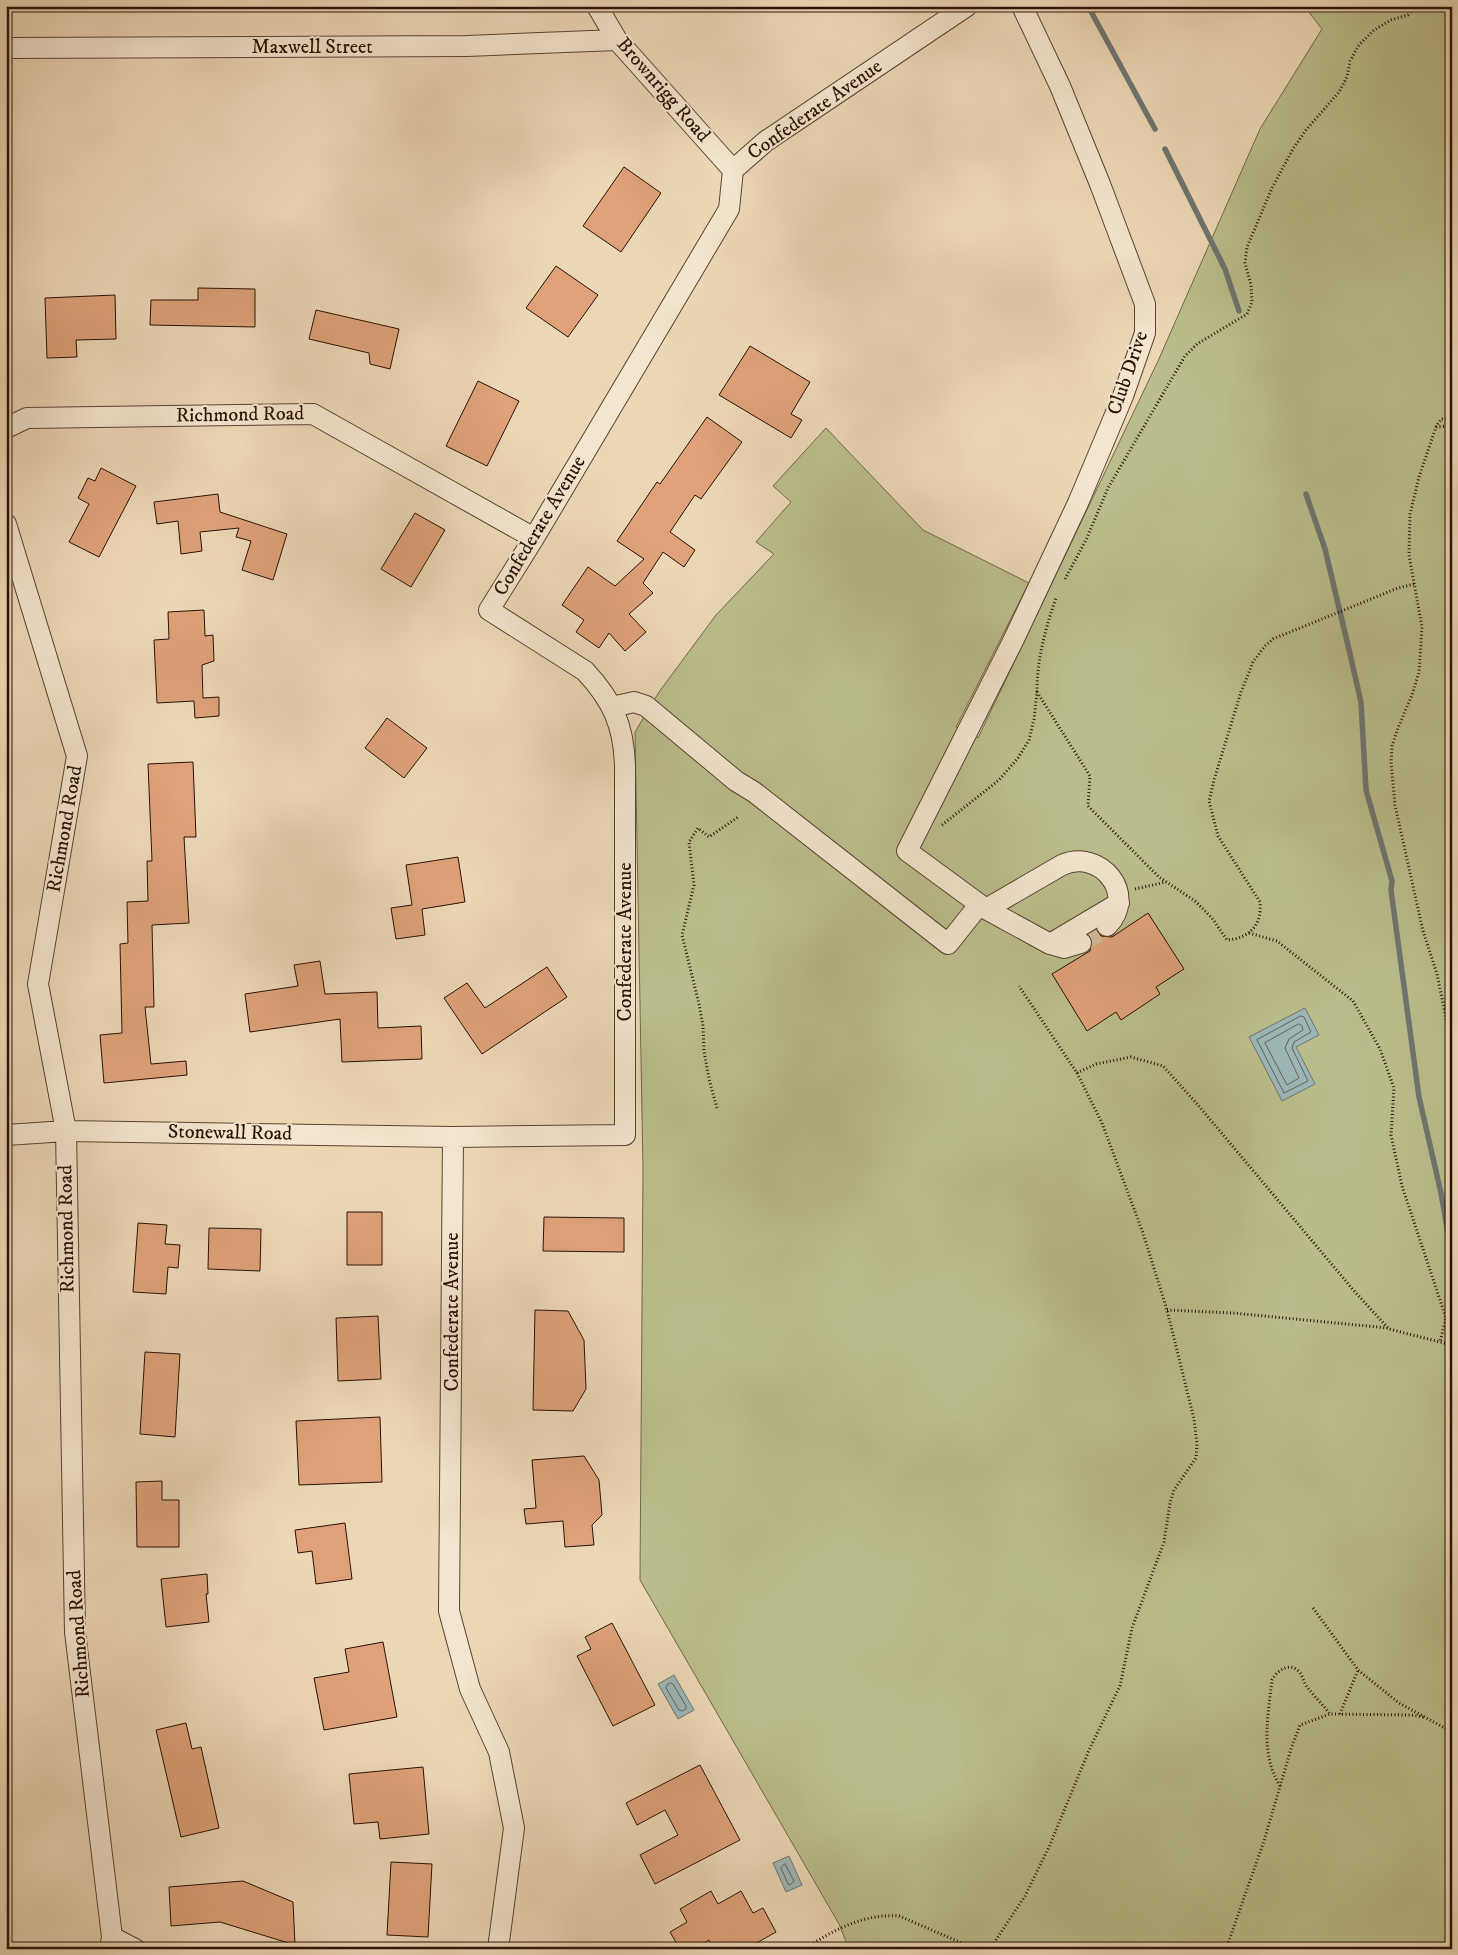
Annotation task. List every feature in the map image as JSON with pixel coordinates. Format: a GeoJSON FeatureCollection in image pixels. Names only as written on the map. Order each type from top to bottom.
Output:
{"type":"FeatureCollection","features":[{"type":"Feature","properties":{"kind":"street","name":"Brownrigg Road"},"geometry":{"type":"LineString","coordinates":[[597,6],[617,40],[733,170]]}},
{"type":"Feature","properties":{"kind":"street","name":"Confederate Avenue"},"geometry":{"type":"LineString","coordinates":[[498,1949],[514,1828],[499,1752],[470,1689],[449,1611],[453,1137],[625,1135],[625,753],[620,727],[612,707],[585,671],[489,610],[534,538],[729,210],[733,170],[766,141],[967,6]]}},
{"type":"Feature","properties":{"kind":"street","name":"Club Drive"},"geometry":{"type":"LineString","coordinates":[[982,907],[907,851],[1013,641],[1078,503],[1122,396],[1145,333],[1145,304],[1060,86],[1022,6]]}},
{"type":"Feature","properties":{"kind":"street","name":"Maxwell Street"},"geometry":{"type":"LineString","coordinates":[[6,48],[467,46],[617,40]]}},
{"type":"Feature","properties":{"kind":"street","name":"Richmond Road"},"geometry":{"type":"LineString","coordinates":[[6,428],[27,418],[313,414],[534,538]]}},
{"type":"Feature","properties":{"kind":"street","name":"Richmond Road"},"geometry":{"type":"LineString","coordinates":[[6,524],[77,756],[38,984],[66,1131],[75,1632],[111,1943]]}},
{"type":"Feature","properties":{"kind":"street"},"geometry":{"type":"LineString","coordinates":[[612,707],[634,702],[646,706],[736,781],[754,792],[948,944],[982,907],[1062,865],[1076,862],[1087,862],[1102,868],[1112,878],[1119,898],[1115,916],[1107,926]]}},
{"type":"Feature","properties":{"kind":"street"},"geometry":{"type":"LineString","coordinates":[[1050,944],[1119,898]]}},
{"type":"Feature","properties":{"kind":"street"},"geometry":{"type":"LineString","coordinates":[[982,907],[1050,944],[1064,948],[1081,943]]}},
{"type":"Feature","properties":{"kind":"street","name":"Stonewall Road"},"geometry":{"type":"LineString","coordinates":[[6,1135],[66,1131],[453,1137]]}},
{"type":"Feature","properties":{"kind":"street"},"geometry":{"type":"LineString","coordinates":[[111,1943],[135,1949]]}},
{"type":"Feature","properties":{"kind":"path"},"geometry":{"type":"LineString","coordinates":[[1061,588],[1086,540],[1108,488],[1185,356],[1197,344],[1247,314],[1252,302],[1251,285],[1246,263],[1247,247],[1272,188],[1293,149],[1306,130],[1339,92],[1347,77],[1350,60],[1359,45],[1374,30],[1391,20],[1408,15],[1416,6]]}},
{"type":"Feature","properties":{"kind":"path"},"geometry":{"type":"LineString","coordinates":[[1436,427],[1419,477],[1410,514],[1409,555],[1422,627],[1419,672],[1392,746],[1392,782],[1421,921],[1437,974],[1452,1047]]}},
{"type":"Feature","properties":{"kind":"path"},"geometry":{"type":"LineString","coordinates":[[1037,692],[1090,776],[1088,806],[1159,877],[1195,901],[1212,918],[1227,940],[1239,939],[1249,933],[1256,924],[1261,913],[1260,902],[1218,836],[1210,801],[1214,780],[1241,692],[1253,662],[1273,639],[1398,588],[1414,584]]}},
{"type":"Feature","properties":{"kind":"path"},"geometry":{"type":"LineString","coordinates":[[922,823],[932,829],[946,823],[999,780],[1018,758],[1028,740],[1034,719],[1037,672],[1043,637],[1057,596]]}},
{"type":"Feature","properties":{"kind":"path"},"geometry":{"type":"LineString","coordinates":[[717,1108],[704,1051],[703,1026],[699,1004],[682,935],[694,885],[689,842],[698,828],[709,837],[738,818]]}},
{"type":"Feature","properties":{"kind":"path"},"geometry":{"type":"LineString","coordinates":[[1119,898],[1166,882]]}},
{"type":"Feature","properties":{"kind":"path"},"geometry":{"type":"LineString","coordinates":[[1249,933],[1277,941],[1352,1000],[1380,1049],[1394,1088],[1391,1135],[1402,1186],[1446,1318],[1440,1342]]}},
{"type":"Feature","properties":{"kind":"path"},"geometry":{"type":"LineString","coordinates":[[990,1949],[1025,1896],[1049,1847],[1090,1748],[1120,1686],[1132,1628],[1164,1542],[1174,1490],[1196,1458],[1198,1444],[1194,1419],[1167,1310],[1136,1215],[1102,1123],[1077,1072],[1019,986]]}},
{"type":"Feature","properties":{"kind":"path"},"geometry":{"type":"LineString","coordinates":[[1077,1072],[1096,1064],[1131,1057],[1163,1066],[1198,1104],[1355,1292],[1389,1328]]}},
{"type":"Feature","properties":{"kind":"path"},"geometry":{"type":"LineString","coordinates":[[1167,1310],[1233,1313],[1389,1328],[1452,1345]]}},
{"type":"Feature","properties":{"kind":"path"},"geometry":{"type":"LineString","coordinates":[[1313,1608],[1358,1670],[1399,1703],[1452,1732]]}},
{"type":"Feature","properties":{"kind":"path"},"geometry":{"type":"LineString","coordinates":[[1280,1786],[1268,1759],[1266,1743],[1272,1680],[1276,1673],[1286,1668],[1294,1668],[1300,1672],[1307,1686],[1330,1714]]}},
{"type":"Feature","properties":{"kind":"path"},"geometry":{"type":"LineString","coordinates":[[1340,1714],[1358,1670]]}},
{"type":"Feature","properties":{"kind":"path"},"geometry":{"type":"LineString","coordinates":[[1226,1949],[1261,1850],[1296,1732],[1300,1725],[1330,1714],[1411,1715],[1424,1717]]}},
{"type":"Feature","properties":{"kind":"path"},"geometry":{"type":"LineString","coordinates":[[805,1949],[819,1939],[856,1921],[885,1914],[899,1916],[976,1949]]}},
{"type":"Feature","properties":{"kind":"green space"},"geometry":{"type":"Polygon","coordinates":[[[1304,6],[1452,6],[1452,1949],[849,1949],[839,1924],[640,1580],[643,1169],[635,732],[659,692],[716,615],[774,554],[756,542],[791,502],[773,486],[826,428],[923,530],[1029,583],[956,727],[978,738],[1158,361],[1260,129],[1322,29],[1304,6]]]}},
{"type":"Feature","properties":{"kind":"water"},"geometry":{"type":"Polygon","coordinates":[[[1305,1008],[1319,1035],[1296,1047],[1315,1084],[1282,1101],[1249,1037],[1305,1008]]]}},
{"type":"Feature","properties":{"kind":"water"},"geometry":{"type":"Polygon","coordinates":[[[674,1675],[694,1710],[678,1719],[658,1684],[674,1675]]]}},
{"type":"Feature","properties":{"kind":"water"},"geometry":{"type":"Polygon","coordinates":[[[789,1856],[802,1885],[786,1892],[773,1863],[789,1856]]]}},
{"type":"Feature","properties":{"kind":"building"},"geometry":{"type":"Polygon","coordinates":[[[624,167],[661,193],[621,252],[583,226],[624,167]]]}},
{"type":"Feature","properties":{"kind":"building"},"geometry":{"type":"Polygon","coordinates":[[[556,266],[598,295],[568,337],[526,308],[556,266]]]}},
{"type":"Feature","properties":{"kind":"building"},"geometry":{"type":"Polygon","coordinates":[[[198,288],[255,289],[255,327],[150,325],[151,300],[198,300],[198,288]]]}},
{"type":"Feature","properties":{"kind":"building"},"geometry":{"type":"Polygon","coordinates":[[[115,295],[116,339],[76,340],[77,357],[47,358],[45,298],[115,295]]]}},
{"type":"Feature","properties":{"kind":"building"},"geometry":{"type":"Polygon","coordinates":[[[316,310],[399,329],[390,369],[370,364],[369,353],[309,339],[316,310]]]}},
{"type":"Feature","properties":{"kind":"building"},"geometry":{"type":"Polygon","coordinates":[[[750,346],[810,382],[791,414],[802,420],[791,438],[719,395],[750,346]]]}},
{"type":"Feature","properties":{"kind":"building"},"geometry":{"type":"Polygon","coordinates":[[[478,381],[519,401],[487,466],[446,446],[478,381]]]}},
{"type":"Feature","properties":{"kind":"building"},"geometry":{"type":"Polygon","coordinates":[[[707,417],[742,442],[701,499],[695,495],[670,532],[695,550],[684,567],[663,552],[643,583],[653,593],[629,614],[646,632],[625,651],[609,633],[599,648],[576,632],[584,620],[562,605],[588,567],[615,586],[644,559],[617,541],[657,482],[660,484],[707,417]]]}},
{"type":"Feature","properties":{"kind":"building"},"geometry":{"type":"Polygon","coordinates":[[[101,468],[136,486],[99,557],[69,542],[89,504],[78,498],[88,478],[95,481],[101,468]]]}},
{"type":"Feature","properties":{"kind":"building"},"geometry":{"type":"Polygon","coordinates":[[[218,494],[220,512],[287,534],[273,580],[242,570],[251,541],[236,537],[239,528],[200,532],[202,551],[181,554],[178,521],[157,524],[154,502],[218,494]]]}},
{"type":"Feature","properties":{"kind":"building"},"geometry":{"type":"Polygon","coordinates":[[[415,513],[445,530],[411,587],[381,569],[415,513]]]}},
{"type":"Feature","properties":{"kind":"building"},"geometry":{"type":"Polygon","coordinates":[[[204,610],[205,636],[213,635],[214,661],[202,665],[203,698],[219,697],[219,716],[195,718],[194,701],[157,703],[154,640],[169,639],[168,612],[204,610]]]}},
{"type":"Feature","properties":{"kind":"building"},"geometry":{"type":"Polygon","coordinates":[[[387,718],[427,748],[404,778],[365,748],[387,718]]]}},
{"type":"Feature","properties":{"kind":"building"},"geometry":{"type":"Polygon","coordinates":[[[193,762],[196,837],[184,837],[189,923],[152,925],[154,1007],[145,1007],[151,1064],[186,1061],[187,1075],[104,1083],[100,1035],[122,1033],[120,944],[128,943],[127,902],[148,901],[147,861],[152,861],[148,764],[193,762]]]}},
{"type":"Feature","properties":{"kind":"building"},"geometry":{"type":"Polygon","coordinates":[[[458,857],[465,902],[422,909],[425,935],[396,939],[391,908],[412,905],[406,865],[458,857]]]}},
{"type":"Feature","properties":{"kind":"building"},"geometry":{"type":"Polygon","coordinates":[[[1148,913],[1184,969],[1156,987],[1160,994],[1121,1020],[1116,1012],[1087,1031],[1052,974],[1090,951],[1092,940],[1089,935],[1096,930],[1101,936],[1112,937],[1148,913]]]}},
{"type":"Feature","properties":{"kind":"building"},"geometry":{"type":"Polygon","coordinates":[[[320,961],[325,994],[377,992],[378,1028],[421,1026],[422,1059],[342,1062],[340,1019],[250,1032],[245,994],[298,986],[294,965],[320,961]]]}},
{"type":"Feature","properties":{"kind":"building"},"geometry":{"type":"Polygon","coordinates":[[[547,967],[567,997],[482,1054],[444,998],[467,983],[485,1008],[547,967]]]}},
{"type":"Feature","properties":{"kind":"building"},"geometry":{"type":"Polygon","coordinates":[[[347,1212],[382,1212],[382,1265],[347,1265],[347,1212]]]}},
{"type":"Feature","properties":{"kind":"building"},"geometry":{"type":"Polygon","coordinates":[[[544,1217],[624,1218],[624,1252],[543,1251],[544,1217]]]}},
{"type":"Feature","properties":{"kind":"building"},"geometry":{"type":"Polygon","coordinates":[[[138,1223],[167,1225],[165,1244],[180,1245],[178,1268],[168,1267],[166,1294],[133,1292],[138,1223]]]}},
{"type":"Feature","properties":{"kind":"building"},"geometry":{"type":"Polygon","coordinates":[[[209,1228],[261,1229],[260,1271],[208,1269],[209,1228]]]}},
{"type":"Feature","properties":{"kind":"building"},"geometry":{"type":"Polygon","coordinates":[[[535,1310],[568,1311],[584,1340],[586,1389],[573,1411],[533,1410],[535,1310]]]}},
{"type":"Feature","properties":{"kind":"building"},"geometry":{"type":"Polygon","coordinates":[[[378,1316],[381,1379],[338,1381],[336,1318],[378,1316]]]}},
{"type":"Feature","properties":{"kind":"building"},"geometry":{"type":"Polygon","coordinates":[[[145,1352],[180,1354],[175,1437],[140,1434],[145,1352]]]}},
{"type":"Feature","properties":{"kind":"building"},"geometry":{"type":"Polygon","coordinates":[[[380,1417],[382,1482],[299,1485],[296,1421],[380,1417]]]}},
{"type":"Feature","properties":{"kind":"building"},"geometry":{"type":"Polygon","coordinates":[[[584,1456],[599,1480],[602,1515],[592,1525],[594,1545],[565,1547],[563,1521],[526,1524],[524,1509],[536,1508],[532,1460],[584,1456]]]}},
{"type":"Feature","properties":{"kind":"building"},"geometry":{"type":"Polygon","coordinates":[[[162,1481],[162,1500],[179,1500],[179,1547],[137,1547],[136,1482],[162,1481]]]}},
{"type":"Feature","properties":{"kind":"building"},"geometry":{"type":"Polygon","coordinates":[[[345,1523],[352,1579],[316,1584],[312,1551],[298,1553],[295,1530],[345,1523]]]}},
{"type":"Feature","properties":{"kind":"building"},"geometry":{"type":"Polygon","coordinates":[[[207,1574],[208,1594],[206,1594],[209,1622],[166,1627],[161,1579],[207,1574]]]}},
{"type":"Feature","properties":{"kind":"building"},"geometry":{"type":"Polygon","coordinates":[[[612,1623],[655,1705],[613,1726],[577,1656],[591,1649],[585,1637],[612,1623]]]}},
{"type":"Feature","properties":{"kind":"building"},"geometry":{"type":"Polygon","coordinates":[[[383,1642],[397,1717],[324,1730],[314,1678],[349,1672],[345,1649],[383,1642]]]}},
{"type":"Feature","properties":{"kind":"building"},"geometry":{"type":"Polygon","coordinates":[[[186,1723],[192,1749],[201,1747],[219,1828],[181,1837],[156,1730],[186,1723]]]}},
{"type":"Feature","properties":{"kind":"building"},"geometry":{"type":"Polygon","coordinates":[[[700,1765],[740,1840],[655,1884],[640,1855],[678,1835],[665,1810],[637,1825],[626,1803],[700,1765]]]}},
{"type":"Feature","properties":{"kind":"building"},"geometry":{"type":"Polygon","coordinates":[[[423,1767],[429,1834],[380,1839],[378,1822],[354,1824],[349,1774],[423,1767]]]}},
{"type":"Feature","properties":{"kind":"building"},"geometry":{"type":"Polygon","coordinates":[[[391,1862],[432,1864],[428,1937],[387,1935],[391,1862]]]}},
{"type":"Feature","properties":{"kind":"building"},"geometry":{"type":"Polygon","coordinates":[[[243,1881],[293,1902],[295,1945],[220,1922],[171,1926],[169,1887],[243,1881]]]}},
{"type":"Feature","properties":{"kind":"building"},"geometry":{"type":"Polygon","coordinates":[[[711,1891],[718,1904],[741,1891],[753,1913],[763,1908],[776,1932],[746,1949],[714,1949],[709,1940],[694,1949],[680,1949],[670,1932],[687,1922],[680,1909],[711,1891]]]}},
{"type":"Feature","properties":{"kind":"waterway"},"geometry":{"type":"LineString","coordinates":[[1088,6],[1155,129]]}},
{"type":"Feature","properties":{"kind":"waterway"},"geometry":{"type":"LineString","coordinates":[[1165,149],[1225,269],[1239,311]]}},
{"type":"Feature","properties":{"kind":"waterway"},"geometry":{"type":"LineString","coordinates":[[1306,494],[1325,549],[1361,702],[1366,790],[1392,881],[1391,890],[1419,1097],[1441,1193],[1449,1239],[1452,1245]]}},
{"type":"Feature","properties":{"kind":"tunnel"},"geometry":{"type":"LineString","coordinates":[[1081,943],[1107,926]]}}]}
